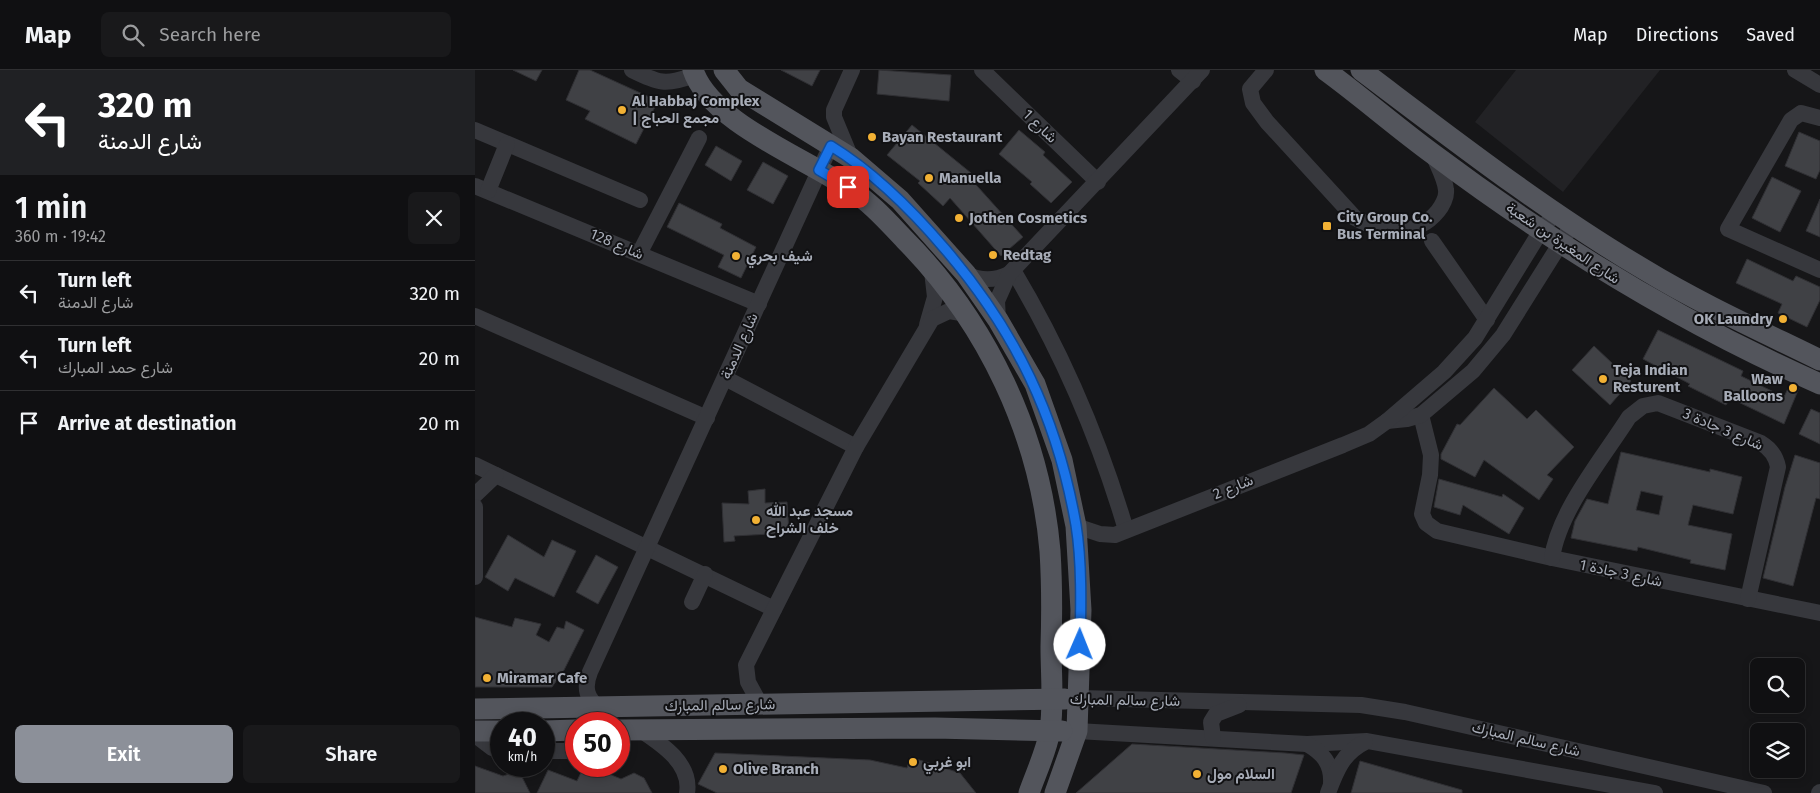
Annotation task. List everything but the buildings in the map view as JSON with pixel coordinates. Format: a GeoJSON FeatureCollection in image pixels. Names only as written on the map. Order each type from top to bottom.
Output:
{"type":"FeatureCollection","features":[{"type":"Feature","properties":{"kind":"main road"},"geometry":{"type":"LineString","coordinates":[[723,70],[744,92],[851,158],[900,200],[966,274],[998,320],[1035,384],[1050,421],[1062,460],[1076,526],[1081,610],[1077,731],[1055,793]]}},
{"type":"Feature","properties":{"kind":"main road","name":"شارع المغيرة بن شعبة"},"geometry":{"type":"LineString","coordinates":[[1361,70],[1557,222],[1560,242],[1628,286],[1686,318],[1820,384]]}},
{"type":"Feature","properties":{"kind":"main road"},"geometry":{"type":"LineString","coordinates":[[694,72],[707,96],[729,116],[848,187],[876,210],[931,266],[967,314],[990,353],[1017,414],[1040,492],[1049,550],[1052,599],[1050,730],[1029,793]]}},
{"type":"Feature","properties":{"kind":"main road","name":"شارع المغيرة بن شعبة"},"geometry":{"type":"LineString","coordinates":[[1331,75],[1433,154],[1655,276],[1820,360]]}},
{"type":"Feature","properties":{"kind":"main road","name":"شارع سالم المبارك"},"geometry":{"type":"LineString","coordinates":[[475,709],[1079,698]]}},
{"type":"Feature","properties":{"kind":"main road"},"geometry":{"type":"LineString","coordinates":[[935,728],[944,719],[945,710],[940,702]]}},
{"type":"Feature","properties":{"kind":"main road","name":"شارع سالم المبارك"},"geometry":{"type":"LineString","coordinates":[[630,729],[935,728],[1077,731]]}},
{"type":"Feature","properties":{"kind":"main road"},"geometry":{"type":"LineString","coordinates":[[475,733],[490,732]]}},
{"type":"Feature","properties":{"kind":"street"},"geometry":{"type":"LineString","coordinates":[[632,70],[656,82],[675,82],[694,72]]}},
{"type":"Feature","properties":{"kind":"street"},"geometry":{"type":"LineString","coordinates":[[851,158],[834,117],[834,110],[852,70]]}},
{"type":"Feature","properties":{"kind":"street","name":"شارع 1"},"geometry":{"type":"LineString","coordinates":[[982,70],[1099,182]]}},
{"type":"Feature","properties":{"kind":"street"},"geometry":{"type":"LineString","coordinates":[[998,320],[999,291],[1011,272],[1099,182],[1197,76],[1179,70]]}},
{"type":"Feature","properties":{"kind":"street"},"geometry":{"type":"LineString","coordinates":[[1266,70],[1250,89],[1253,103],[1355,218],[1372,227],[1384,230],[1418,227],[1431,218],[1443,205],[1447,191],[1433,154]]}},
{"type":"Feature","properties":{"kind":"street"},"geometry":{"type":"LineString","coordinates":[[1314,70],[1331,75]]}},
{"type":"Feature","properties":{"kind":"street"},"geometry":{"type":"LineString","coordinates":[[1795,70],[1820,85]]}},
{"type":"Feature","properties":{"kind":"street"},"geometry":{"type":"LineString","coordinates":[[1820,118],[1801,113],[1791,120],[1728,229],[1820,270]]}},
{"type":"Feature","properties":{"kind":"street"},"geometry":{"type":"LineString","coordinates":[[475,130],[640,200]]}},
{"type":"Feature","properties":{"kind":"street"},"geometry":{"type":"LineString","coordinates":[[639,254],[699,138]]}},
{"type":"Feature","properties":{"kind":"street"},"geometry":{"type":"LineString","coordinates":[[481,188],[507,144]]}},
{"type":"Feature","properties":{"kind":"street","name":"شارع الدمنة"},"geometry":{"type":"LineString","coordinates":[[601,708],[588,696],[588,678],[831,146]]}},
{"type":"Feature","properties":{"kind":"street","name":"شارع 128"},"geometry":{"type":"LineString","coordinates":[[481,188],[759,304]]}},
{"type":"Feature","properties":{"kind":"street","name":"شارع 2"},"geometry":{"type":"LineString","coordinates":[[1076,526],[1108,536],[1115,535],[1369,434],[1387,421],[1460,356],[1557,222]]}},
{"type":"Feature","properties":{"kind":"street"},"geometry":{"type":"LineString","coordinates":[[1432,241],[1487,320]]}},
{"type":"Feature","properties":{"kind":"street","name":"شارع 2"},"geometry":{"type":"LineString","coordinates":[[1387,421],[1407,420],[1421,415],[1456,387],[1489,353],[1503,334],[1560,242]]}},
{"type":"Feature","properties":{"kind":"street"},"geometry":{"type":"LineString","coordinates":[[760,704],[748,682],[746,664],[856,447],[926,326],[935,297],[935,281],[931,266]]}},
{"type":"Feature","properties":{"kind":"street"},"geometry":{"type":"LineString","coordinates":[[966,274],[984,280],[997,279],[1011,272]]}},
{"type":"Feature","properties":{"kind":"street"},"geometry":{"type":"LineString","coordinates":[[1011,272],[1050,334],[1081,402],[1106,466],[1126,530]]}},
{"type":"Feature","properties":{"kind":"street"},"geometry":{"type":"LineString","coordinates":[[926,326],[940,314],[949,311],[967,314]]}},
{"type":"Feature","properties":{"kind":"street"},"geometry":{"type":"LineString","coordinates":[[475,316],[707,418]]}},
{"type":"Feature","properties":{"kind":"street"},"geometry":{"type":"LineString","coordinates":[[725,378],[856,447]]}},
{"type":"Feature","properties":{"kind":"street","name":"شارع 3 جادة 3"},"geometry":{"type":"LineString","coordinates":[[1552,558],[1557,534],[1566,515],[1629,417],[1643,406],[1658,403],[1761,443],[1775,457],[1777,468],[1748,599]]}},
{"type":"Feature","properties":{"kind":"street","name":"شارع 3 جادة 1"},"geometry":{"type":"LineString","coordinates":[[1421,415],[1431,455],[1430,476],[1422,510],[1426,523],[1437,531],[1552,558],[1820,614]]}},
{"type":"Feature","properties":{"kind":"street"},"geometry":{"type":"LineString","coordinates":[[475,466],[648,546],[774,608]]}},
{"type":"Feature","properties":{"kind":"street"},"geometry":{"type":"LineString","coordinates":[[475,495],[496,475]]}},
{"type":"Feature","properties":{"kind":"street"},"geometry":{"type":"LineString","coordinates":[[475,507],[475,577]]}},
{"type":"Feature","properties":{"kind":"street"},"geometry":{"type":"LineString","coordinates":[[691,602],[705,574]]}},
{"type":"Feature","properties":{"kind":"street","name":"شارع سالم المبارك"},"geometry":{"type":"LineString","coordinates":[[1079,698],[1361,705],[1405,712],[1764,793]]}},
{"type":"Feature","properties":{"kind":"street"},"geometry":{"type":"LineString","coordinates":[[1213,738],[1211,722],[1216,714],[1253,702]]}},
{"type":"Feature","properties":{"kind":"street"},"geometry":{"type":"LineString","coordinates":[[630,730],[675,757],[685,776],[687,793]]}},
{"type":"Feature","properties":{"kind":"street","name":"شارع سالم المبارك"},"geometry":{"type":"LineString","coordinates":[[1077,731],[1307,744],[1367,741],[1655,793]]}},
{"type":"Feature","properties":{"kind":"street"},"geometry":{"type":"LineString","coordinates":[[475,733],[490,746]]}},
{"type":"Feature","properties":{"kind":"street"},"geometry":{"type":"LineString","coordinates":[[1329,790],[1340,764],[1347,754],[1367,741]]}},
{"type":"Feature","properties":{"kind":"street"},"geometry":{"type":"LineString","coordinates":[[1307,744],[1318,750],[1327,761],[1331,773],[1329,790]]}},
{"type":"Feature","properties":{"kind":"shaded area"},"geometry":{"type":"Polygon","coordinates":[[[1516,70],[1660,70],[1563,192],[1475,122],[1516,70]]]}},
{"type":"Feature","properties":{"kind":"place","name":"Al Habbaj Complex | مجمع الحباج"},"geometry":{"type":"Point","coordinates":[622,110]}},
{"type":"Feature","properties":{"kind":"place","name":"Bayan Restaurant"},"geometry":{"type":"Point","coordinates":[872,137]}},
{"type":"Feature","properties":{"kind":"place","name":"Manuella"},"geometry":{"type":"Point","coordinates":[929,178]}},
{"type":"Feature","properties":{"kind":"place","name":"Jothen Cosmetics"},"geometry":{"type":"Point","coordinates":[959,218]}},
{"type":"Feature","properties":{"kind":"place","name":"City Group Co. Bus Terminal"},"geometry":{"type":"Point","coordinates":[1327,226]}},
{"type":"Feature","properties":{"kind":"place","name":"Redtag"},"geometry":{"type":"Point","coordinates":[993,255]}},
{"type":"Feature","properties":{"kind":"place","name":"شيف بحري"},"geometry":{"type":"Point","coordinates":[736,256]}},
{"type":"Feature","properties":{"kind":"place","name":"OK Laundry"},"geometry":{"type":"Point","coordinates":[1783,319]}},
{"type":"Feature","properties":{"kind":"place","name":"Teja Indian Resturent"},"geometry":{"type":"Point","coordinates":[1603,379]}},
{"type":"Feature","properties":{"kind":"place","name":"Waw Balloons"},"geometry":{"type":"Point","coordinates":[1793,388]}},
{"type":"Feature","properties":{"kind":"place","name":"مسجد عبد الله خلف الشراح"},"geometry":{"type":"Point","coordinates":[756,520]}},
{"type":"Feature","properties":{"kind":"place","name":"Miramar Cafe"},"geometry":{"type":"Point","coordinates":[487,678]}},
{"type":"Feature","properties":{"kind":"place","name":"ابو غربي"},"geometry":{"type":"Point","coordinates":[913,762]}},
{"type":"Feature","properties":{"kind":"place","name":"Olive Branch"},"geometry":{"type":"Point","coordinates":[723,769]}},
{"type":"Feature","properties":{"kind":"place","name":"السلام مول"},"geometry":{"type":"Point","coordinates":[1197,774]}},
{"type":"Feature","properties":{"kind":"route"},"geometry":{"type":"LineString","coordinates":[[848,187],[819,170],[831,146],[851,158],[878,180],[931,232],[966,274],[998,320],[1035,384],[1050,421],[1062,460],[1076,526],[1081,610],[1080,645]]}}]}
